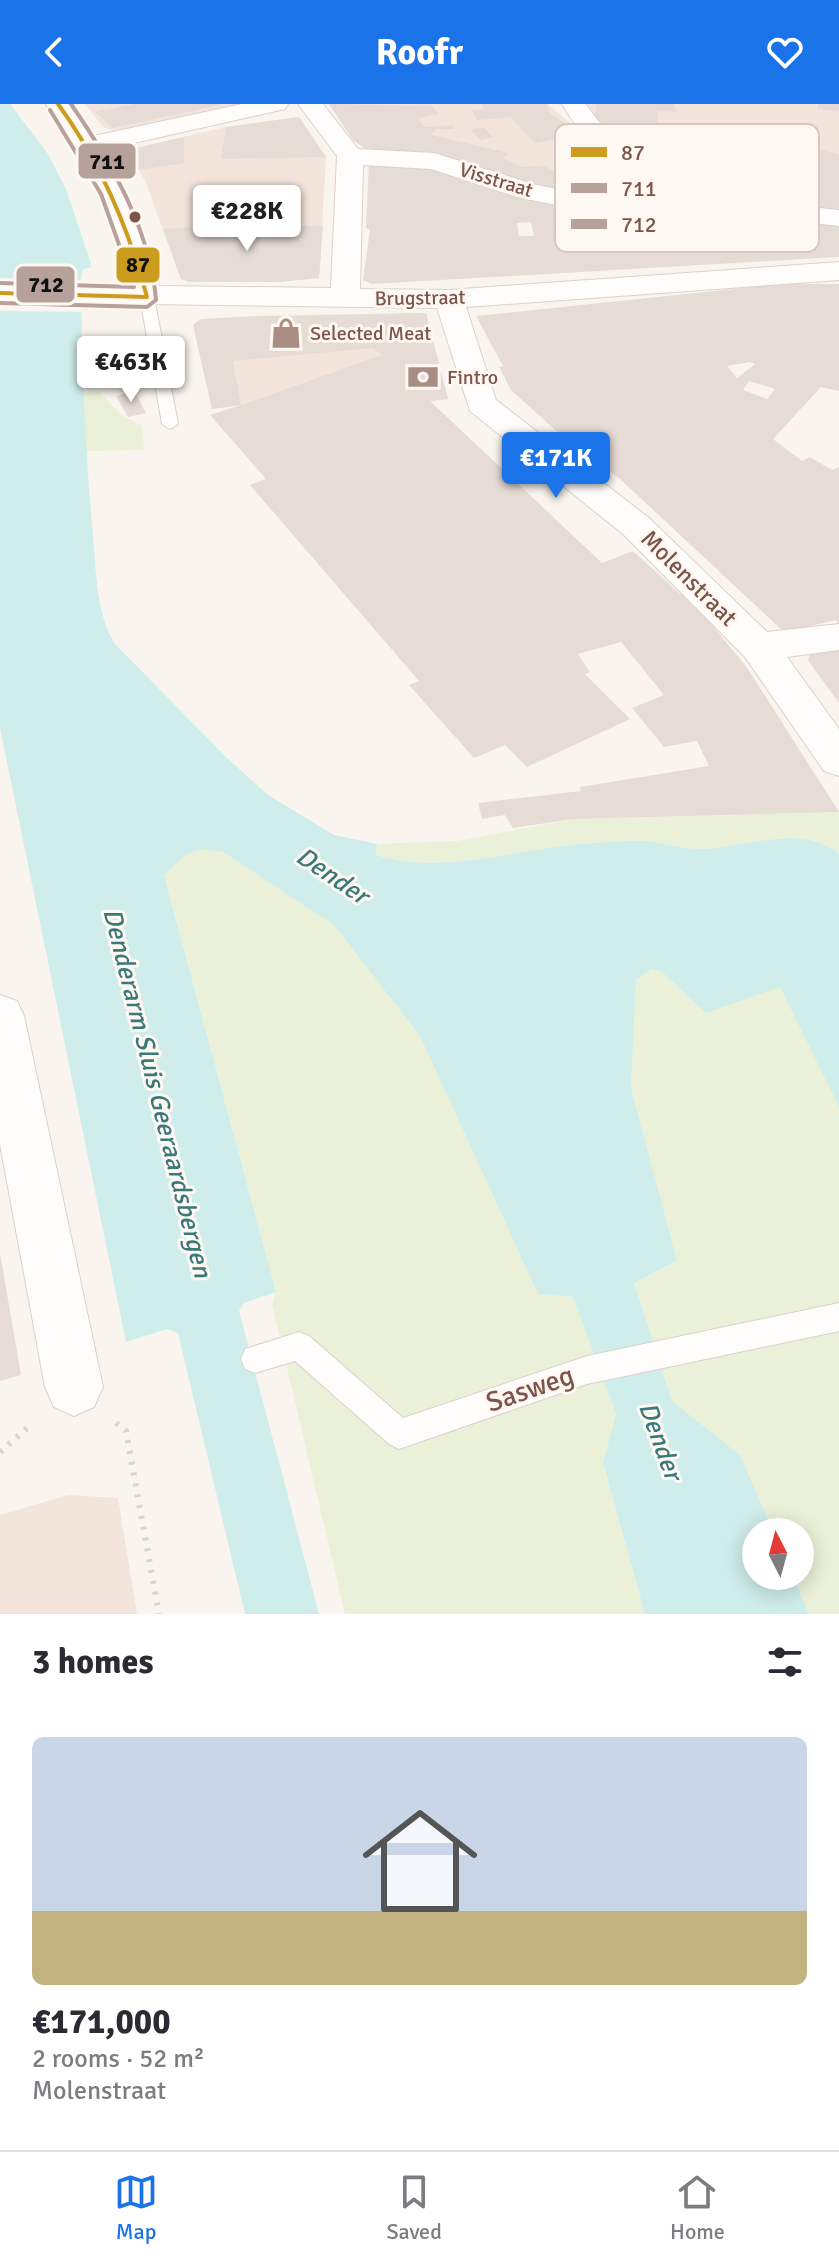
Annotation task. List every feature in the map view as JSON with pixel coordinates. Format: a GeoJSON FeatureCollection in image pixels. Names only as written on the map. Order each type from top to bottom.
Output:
{"type":"FeatureCollection","features":[{"type":"Feature","properties":{"kind":"street"},"geometry":{"type":"LineString","coordinates":[[58,104],[91,145],[121,208],[147,297]]}},
{"type":"Feature","properties":{"kind":"street"},"geometry":{"type":"LineString","coordinates":[[91,145],[276,104]]}},
{"type":"Feature","properties":{"kind":"street"},"geometry":{"type":"LineString","coordinates":[[310,104],[350,156],[345,299]]}},
{"type":"Feature","properties":{"kind":"street","name":"Visstraat"},"geometry":{"type":"LineString","coordinates":[[574,104],[585,124]]}},
{"type":"Feature","properties":{"kind":"street","name":"Visstraat"},"geometry":{"type":"LineString","coordinates":[[350,156],[434,161],[527,191],[555,196]]}},
{"type":"Feature","properties":{"kind":"street","name":"Visstraat"},"geometry":{"type":"LineString","coordinates":[[819,216],[839,218]]}},
{"type":"Feature","properties":{"kind":"street","name":"Brugstraat"},"geometry":{"type":"LineString","coordinates":[[0,293],[449,299],[839,271]]}},
{"type":"Feature","properties":{"kind":"street","name":"Molenstraat"},"geometry":{"type":"LineString","coordinates":[[449,299],[481,404],[636,526],[759,647],[839,760]]}},
{"type":"Feature","properties":{"kind":"street"},"geometry":{"type":"LineString","coordinates":[[759,647],[839,637]]}},
{"type":"Feature","properties":{"kind":"street"},"geometry":{"type":"LineString","coordinates":[[0,1016],[74,1387]]}},
{"type":"Feature","properties":{"kind":"lane"},"geometry":{"type":"LineString","coordinates":[[147,297],[170,424]]}},
{"type":"Feature","properties":{"kind":"lane","name":"Sasweg"},"geometry":{"type":"LineString","coordinates":[[255,1359],[299,1346],[399,1434],[587,1370],[839,1317]]}},
{"type":"Feature","properties":{"kind":"path"},"geometry":{"type":"LineString","coordinates":[[74,1387],[126,1431],[159,1614]]}},
{"type":"Feature","properties":{"kind":"shaded area"},"geometry":{"type":"Polygon","coordinates":[[[85,104],[244,104],[115,131],[104,128],[85,104]]]}},
{"type":"Feature","properties":{"kind":"shaded area"},"geometry":{"type":"Polygon","coordinates":[[[329,104],[548,104],[571,124],[555,124],[555,188],[531,186],[457,160],[364,148],[353,140],[329,104]]]}},
{"type":"Feature","properties":{"kind":"shaded area"},"geometry":{"type":"Polygon","coordinates":[[[588,104],[839,104],[839,212],[819,208],[819,124],[606,124],[595,117],[588,104]]]}},
{"type":"Feature","properties":{"kind":"shaded area"},"geometry":{"type":"Polygon","coordinates":[[[299,117],[326,157],[319,278],[278,282],[181,279],[146,183],[128,150],[225,127],[299,117]]]}},
{"type":"Feature","properties":{"kind":"shaded area"},"geometry":{"type":"Polygon","coordinates":[[[426,313],[448,399],[430,401],[382,356],[241,405],[212,409],[193,325],[201,319],[426,313]]]}},
{"type":"Feature","properties":{"kind":"shaded area"},"geometry":{"type":"Polygon","coordinates":[[[68,1495],[118,1498],[137,1614],[0,1614],[0,1515],[68,1495]]]}},
{"type":"Feature","properties":{"kind":"green space"},"geometry":{"type":"Polygon","coordinates":[[[99,392],[123,416],[142,426],[144,450],[85,451],[82,394],[99,392]]]}},
{"type":"Feature","properties":{"kind":"green space"},"geometry":{"type":"Polygon","coordinates":[[[839,812],[839,854],[824,845],[791,838],[704,849],[643,841],[567,845],[457,862],[403,861],[376,855],[377,844],[457,841],[574,819],[839,812]]]}},
{"type":"Feature","properties":{"kind":"green space"},"geometry":{"type":"Polygon","coordinates":[[[203,847],[223,852],[334,925],[420,1036],[538,1294],[573,1297],[616,1414],[603,1464],[645,1614],[345,1614],[272,1304],[276,1292],[164,874],[183,856],[203,847]]]}},
{"type":"Feature","properties":{"kind":"green space"},"geometry":{"type":"Polygon","coordinates":[[[651,969],[661,971],[706,1013],[780,986],[839,1107],[839,1614],[809,1614],[799,1590],[814,1590],[814,1518],[768,1518],[740,1455],[672,1401],[634,1283],[677,1262],[631,1089],[636,978],[651,969]]]}},
{"type":"Feature","properties":{"kind":"water"},"geometry":{"type":"Polygon","coordinates":[[[0,104],[10,104],[48,154],[66,189],[92,267],[83,269],[81,279],[84,408],[96,577],[108,631],[114,643],[226,757],[268,795],[334,835],[377,844],[376,855],[403,861],[457,862],[567,845],[631,841],[704,849],[791,838],[824,845],[839,854],[839,1107],[780,987],[706,1013],[661,971],[651,969],[636,979],[631,1088],[677,1261],[634,1283],[672,1401],[740,1455],[768,1518],[742,1518],[742,1590],[799,1590],[809,1614],[645,1614],[603,1463],[616,1414],[573,1297],[538,1294],[420,1036],[334,925],[223,852],[204,850],[190,853],[164,875],[276,1292],[244,1303],[239,1311],[319,1614],[245,1614],[178,1333],[167,1329],[126,1342],[0,728],[0,104]]]}},
{"type":"Feature","properties":{"kind":"pier"},"geometry":{"type":"Polygon","coordinates":[[[0,278],[85,280],[85,312],[0,311],[0,278]]]}},
{"type":"Feature","properties":{"kind":"building"},"geometry":{"type":"Polygon","coordinates":[[[135,104],[220,105],[113,128],[95,112],[135,104]]]}},
{"type":"Feature","properties":{"kind":"building"},"geometry":{"type":"Polygon","coordinates":[[[329,104],[432,106],[439,114],[418,118],[424,127],[452,125],[454,129],[436,129],[431,135],[509,153],[503,158],[523,167],[544,166],[555,172],[555,190],[531,186],[457,160],[364,148],[353,140],[329,104]]]}},
{"type":"Feature","properties":{"kind":"building"},"geometry":{"type":"Polygon","coordinates":[[[482,104],[546,104],[550,113],[566,124],[555,124],[555,140],[535,143],[510,117],[477,120],[472,110],[485,109],[482,104]]]}},
{"type":"Feature","properties":{"kind":"building"},"geometry":{"type":"Polygon","coordinates":[[[596,104],[674,104],[677,112],[658,111],[657,124],[599,124],[595,118],[596,104]]]}},
{"type":"Feature","properties":{"kind":"building"},"geometry":{"type":"Polygon","coordinates":[[[818,104],[839,104],[839,112],[817,109],[818,104]]]}},
{"type":"Feature","properties":{"kind":"building"},"geometry":{"type":"Polygon","coordinates":[[[299,117],[326,157],[221,159],[226,127],[299,117]]]}},
{"type":"Feature","properties":{"kind":"building"},"geometry":{"type":"Polygon","coordinates":[[[483,127],[493,137],[481,140],[470,130],[483,127]]]}},
{"type":"Feature","properties":{"kind":"building"},"geometry":{"type":"Polygon","coordinates":[[[184,138],[184,163],[138,170],[128,150],[184,138]]]}},
{"type":"Feature","properties":{"kind":"building"},"geometry":{"type":"Polygon","coordinates":[[[819,149],[839,155],[839,212],[819,208],[819,149]]]}},
{"type":"Feature","properties":{"kind":"building"},"geometry":{"type":"Polygon","coordinates":[[[369,162],[438,169],[498,189],[555,195],[555,252],[819,252],[819,222],[839,224],[839,257],[372,284],[363,280],[370,230],[366,228],[369,162]],[[531,222],[517,223],[519,236],[534,236],[531,222]]]}},
{"type":"Feature","properties":{"kind":"building"},"geometry":{"type":"Polygon","coordinates":[[[278,223],[323,226],[319,278],[278,282],[189,282],[181,279],[163,229],[278,223]]]}},
{"type":"Feature","properties":{"kind":"building"},"geometry":{"type":"Polygon","coordinates":[[[781,284],[839,284],[839,391],[821,387],[773,439],[802,461],[810,457],[832,470],[839,467],[839,627],[836,620],[784,632],[619,478],[564,438],[511,390],[499,367],[503,366],[476,316],[781,284]],[[755,364],[727,366],[737,378],[755,364]],[[749,381],[743,390],[767,399],[775,389],[749,381]]]}},
{"type":"Feature","properties":{"kind":"building"},"geometry":{"type":"Polygon","coordinates":[[[426,313],[448,399],[430,401],[602,563],[633,551],[680,594],[685,592],[748,669],[839,812],[574,819],[513,828],[505,815],[482,819],[478,803],[581,791],[580,787],[709,766],[697,741],[664,747],[632,708],[664,695],[621,642],[578,654],[590,672],[585,674],[630,719],[527,767],[505,745],[474,758],[409,685],[419,681],[250,485],[266,479],[210,415],[241,405],[212,409],[193,325],[201,319],[426,313]],[[373,348],[233,361],[241,405],[382,355],[373,348]]]}},
{"type":"Feature","properties":{"kind":"building"},"geometry":{"type":"Polygon","coordinates":[[[134,391],[146,413],[128,417],[116,396],[134,391]]]}},
{"type":"Feature","properties":{"kind":"building"},"geometry":{"type":"Polygon","coordinates":[[[839,648],[839,703],[808,660],[812,650],[839,648]]]}},
{"type":"Feature","properties":{"kind":"building"},"geometry":{"type":"Polygon","coordinates":[[[0,1253],[21,1375],[0,1381],[0,1253]]]}},
{"type":"Feature","properties":{"kind":"transit line","name":"87"},"geometry":{"type":"LineString","coordinates":[[0,293],[147,297],[113,196],[88,149],[58,104]]}},
{"type":"Feature","properties":{"kind":"transit line","name":"711"},"geometry":{"type":"LineString","coordinates":[[0,303],[147,307],[156,300],[148,253],[126,198],[98,145],[71,104]]}},
{"type":"Feature","properties":{"kind":"transit line","name":"712"},"geometry":{"type":"LineString","coordinates":[[0,283],[134,287],[120,239],[101,194],[78,151],[50,110]]}},
{"type":"Feature","properties":{"kind":"place","name":"Selected Meat"},"geometry":{"type":"Point","coordinates":[286,333]}},
{"type":"Feature","properties":{"kind":"place","name":"Fintro"},"geometry":{"type":"Point","coordinates":[423,377]}},
{"type":"Feature","properties":{"kind":"water label","name":"Dender"},"geometry":{"type":"Point","coordinates":[332,876]}},
{"type":"Feature","properties":{"kind":"water label","name":"Denderarm Sluis Geeraardsbergen"},"geometry":{"type":"Point","coordinates":[157,1093]}},
{"type":"Feature","properties":{"kind":"water label","name":"Dender"},"geometry":{"type":"Point","coordinates":[660,1441]}}]}
